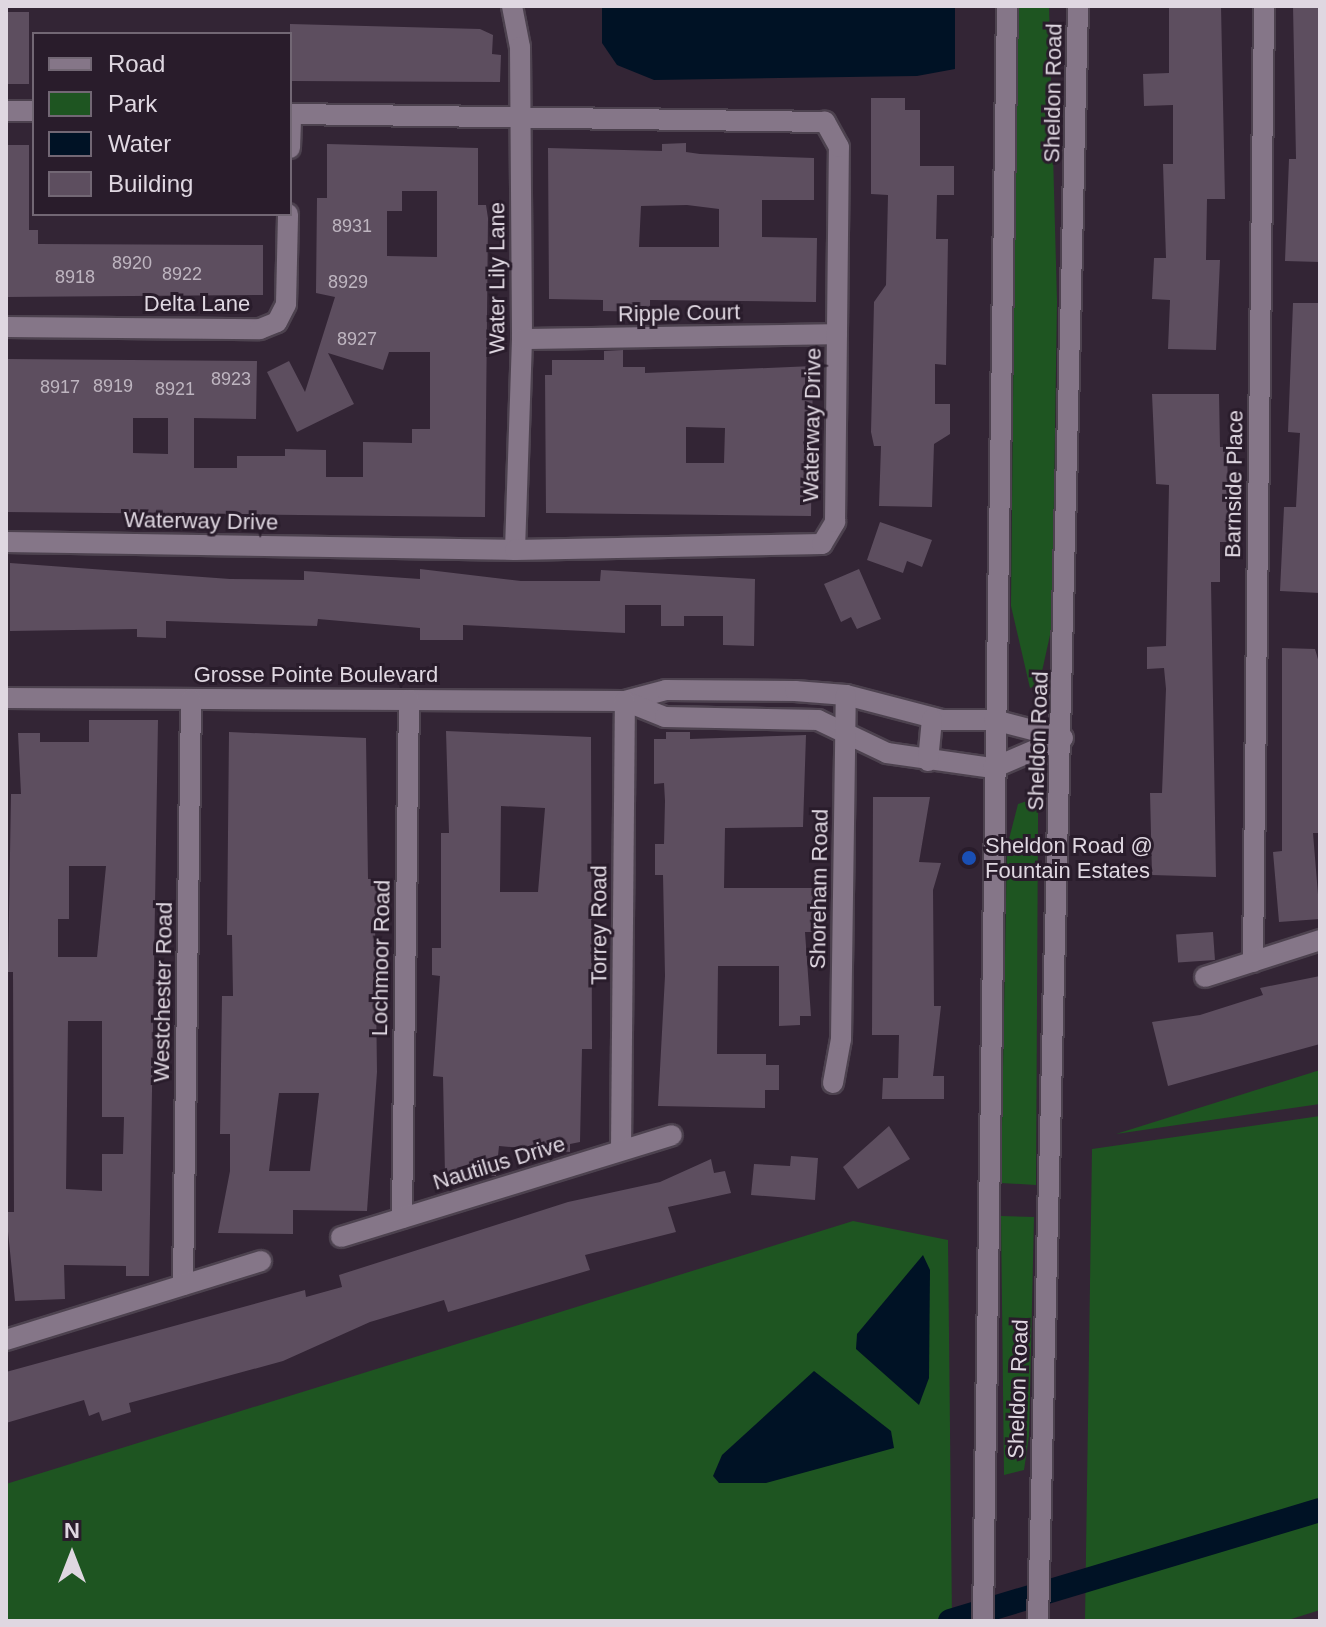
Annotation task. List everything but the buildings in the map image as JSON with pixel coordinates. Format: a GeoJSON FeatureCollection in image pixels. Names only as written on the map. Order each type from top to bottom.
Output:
{"type":"FeatureCollection","features":[{"type":"Feature","properties":{"kind":"street","name":"Water Lily Lane"},"geometry":{"type":"LineString","coordinates":[[512,6],[520,120],[522,339],[515,550]]}},
{"type":"Feature","properties":{"kind":"street","name":"Sheldon Road"},"geometry":{"type":"LineString","coordinates":[[983,1621],[982,1500],[1007,6]]}},
{"type":"Feature","properties":{"kind":"street","name":"Sheldon Road"},"geometry":{"type":"LineString","coordinates":[[1038,1621],[1040,1464],[1063,738],[1078,6]]}},
{"type":"Feature","properties":{"kind":"street","name":"Barnside Place"},"geometry":{"type":"LineString","coordinates":[[1253,962],[1264,6]]}},
{"type":"Feature","properties":{"kind":"street"},"geometry":{"type":"LineString","coordinates":[[6,111],[32,111]]}},
{"type":"Feature","properties":{"kind":"street","name":"Waterway Drive"},"geometry":{"type":"LineString","coordinates":[[6,542],[515,550],[822,544],[835,522],[839,147],[825,122],[806,116],[520,120],[292,114]]}},
{"type":"Feature","properties":{"kind":"street","name":"Delta Lane"},"geometry":{"type":"LineString","coordinates":[[6,327],[260,329],[277,322],[286,304],[288,216]]}},
{"type":"Feature","properties":{"kind":"street","name":"Ripple Court"},"geometry":{"type":"LineString","coordinates":[[522,339],[837,334]]}},
{"type":"Feature","properties":{"kind":"street","name":"Grosse Pointe Boulevard"},"geometry":{"type":"LineString","coordinates":[[6,698],[625,701],[666,690],[846,695],[932,719],[994,720],[1063,738]]}},
{"type":"Feature","properties":{"kind":"street","name":"Shoreham Road"},"geometry":{"type":"LineString","coordinates":[[833,1083],[841,1039],[846,695]]}},
{"type":"Feature","properties":{"kind":"street","name":"Westchester Road"},"geometry":{"type":"LineString","coordinates":[[183,1285],[191,699]]}},
{"type":"Feature","properties":{"kind":"street","name":"Lochmoor Road"},"geometry":{"type":"LineString","coordinates":[[402,1218],[409,700]]}},
{"type":"Feature","properties":{"kind":"street","name":"Grosse Pointe Boulevard"},"geometry":{"type":"LineString","coordinates":[[625,701],[665,717],[818,720],[887,753],[993,768],[1063,738]]}},
{"type":"Feature","properties":{"kind":"street","name":"Torrey Road"},"geometry":{"type":"LineString","coordinates":[[621,1150],[625,701]]}},
{"type":"Feature","properties":{"kind":"street"},"geometry":{"type":"LineString","coordinates":[[928,761],[932,719]]}},
{"type":"Feature","properties":{"kind":"street"},"geometry":{"type":"LineString","coordinates":[[1205,977],[1320,940]]}},
{"type":"Feature","properties":{"kind":"street","name":"Nautilus Drive"},"geometry":{"type":"LineString","coordinates":[[341,1237],[672,1135]]}},
{"type":"Feature","properties":{"kind":"street"},"geometry":{"type":"LineString","coordinates":[[6,1340],[261,1261]]}},
{"type":"Feature","properties":{"kind":"green space"},"geometry":{"type":"Polygon","coordinates":[[[1017,6],[1049,6],[1057,301],[1052,626],[1039,685],[1030,688],[1011,606],[1017,6]]]}},
{"type":"Feature","properties":{"kind":"green space"},"geometry":{"type":"Polygon","coordinates":[[[1027,801],[1038,807],[1036,1185],[1001,1183],[1007,847],[1018,804],[1027,801]]]}},
{"type":"Feature","properties":{"kind":"green space"},"geometry":{"type":"Polygon","coordinates":[[[1320,1070],[1320,1104],[1116,1134],[1320,1070]]]}},
{"type":"Feature","properties":{"kind":"green space"},"geometry":{"type":"Polygon","coordinates":[[[1320,1116],[1320,1610],[1285,1621],[1085,1621],[1092,1149],[1320,1116]]]}},
{"type":"Feature","properties":{"kind":"green space"},"geometry":{"type":"Polygon","coordinates":[[[1001,1216],[1034,1217],[1029,1436],[1024,1470],[1004,1475],[1001,1216]]]}},
{"type":"Feature","properties":{"kind":"green space"},"geometry":{"type":"Polygon","coordinates":[[[853,1221],[948,1240],[952,1621],[6,1621],[6,1484],[853,1221]]]}},
{"type":"Feature","properties":{"kind":"water"},"geometry":{"type":"Polygon","coordinates":[[[602,6],[955,6],[955,69],[917,76],[654,80],[617,65],[602,43],[602,6]]]}},
{"type":"Feature","properties":{"kind":"water"},"geometry":{"type":"Polygon","coordinates":[[[923,1255],[930,1270],[929,1378],[919,1405],[856,1349],[857,1334],[923,1255]]]}},
{"type":"Feature","properties":{"kind":"water"},"geometry":{"type":"Polygon","coordinates":[[[814,1371],[891,1431],[894,1448],[766,1483],[719,1483],[713,1476],[722,1455],[814,1371]]]}},
{"type":"Feature","properties":{"kind":"waterway"},"geometry":{"type":"LineString","coordinates":[[950,1621],[1320,1510]]}},
{"type":"Feature","properties":{"kind":"place","name":"Sheldon Road @ Fountain Estates"},"geometry":{"type":"Point","coordinates":[969,858]}}]}
